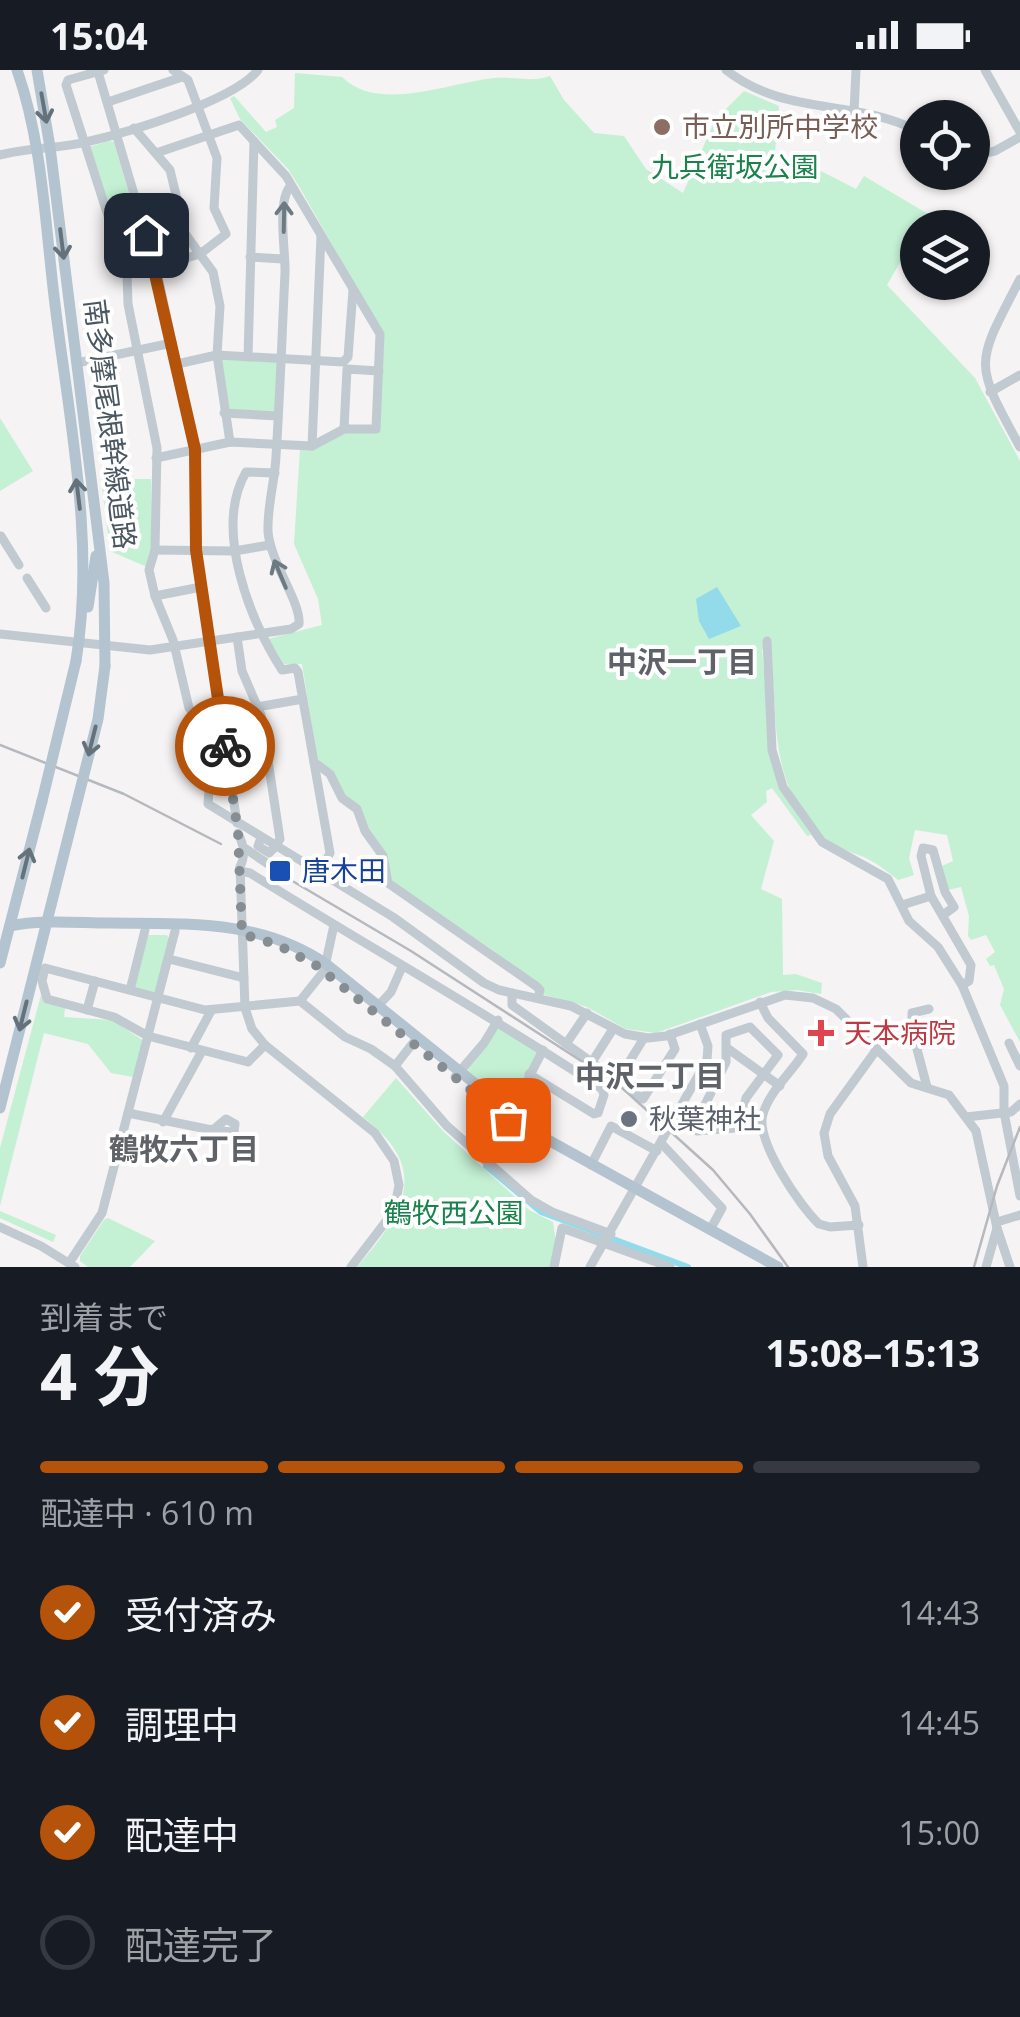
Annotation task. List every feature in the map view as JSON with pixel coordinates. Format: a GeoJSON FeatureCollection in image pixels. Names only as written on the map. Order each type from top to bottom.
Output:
{"type":"FeatureCollection","features":[{"type":"Feature","properties":{"kind":"main road","name":"南多摩尾根幹線道路"},"geometry":{"type":"LineString","coordinates":[[37,70],[106,602],[105,666],[98,719],[46,926]]}},
{"type":"Feature","properties":{"kind":"main road","name":"南多摩尾根幹線道路"},"geometry":{"type":"LineString","coordinates":[[5,926],[42,801],[76,661],[84,565],[36,149],[19,73]]}},
{"type":"Feature","properties":{"kind":"main road"},"geometry":{"type":"LineString","coordinates":[[78,642],[85,635],[94,582],[97,522]]}},
{"type":"Feature","properties":{"kind":"main road"},"geometry":{"type":"LineString","coordinates":[[0,964],[5,926],[242,931],[294,945],[378,1006],[457,1075],[559,1155],[778,1267]]}},
{"type":"Feature","properties":{"kind":"main road"},"geometry":{"type":"LineString","coordinates":[[46,926],[242,931]]}},
{"type":"Feature","properties":{"kind":"main road"},"geometry":{"type":"LineString","coordinates":[[0,1108],[46,926]]}},
{"type":"Feature","properties":{"kind":"main road"},"geometry":{"type":"LineString","coordinates":[[326,968],[413,1043],[457,1075]]}},
{"type":"Feature","properties":{"kind":"main road"},"geometry":{"type":"LineString","coordinates":[[509,1117],[764,1267]]}},
{"type":"Feature","properties":{"kind":"street"},"geometry":{"type":"LineString","coordinates":[[0,155],[116,134],[238,88],[258,70]]}},
{"type":"Feature","properties":{"kind":"street"},"geometry":{"type":"LineString","coordinates":[[726,70],[752,88],[784,100],[900,123]]}},
{"type":"Feature","properties":{"kind":"street"},"geometry":{"type":"LineString","coordinates":[[854,112],[856,70]]}},
{"type":"Feature","properties":{"kind":"street"},"geometry":{"type":"LineString","coordinates":[[985,70],[1020,134],[990,152]]}},
{"type":"Feature","properties":{"kind":"street"},"geometry":{"type":"LineString","coordinates":[[237,637],[242,671],[257,707],[265,744],[280,839],[269,853],[258,846],[261,838],[241,831],[207,802],[212,766],[199,722],[188,708],[175,648],[149,570],[155,550],[156,458],[128,304],[127,275],[66,85],[68,80],[101,71],[155,267],[195,449],[196,550],[226,750],[241,831],[246,849],[242,869]]}},
{"type":"Feature","properties":{"kind":"street"},"geometry":{"type":"LineString","coordinates":[[108,102],[178,73],[188,80],[217,158],[214,208],[226,230],[200,254],[127,275]]}},
{"type":"Feature","properties":{"kind":"street"},"geometry":{"type":"LineString","coordinates":[[156,153],[236,124],[291,184],[380,334],[376,429],[344,429],[312,446],[230,442],[156,458]]}},
{"type":"Feature","properties":{"kind":"street"},"geometry":{"type":"LineString","coordinates":[[134,128],[170,170],[178,194],[178,224],[213,272],[220,306],[217,355],[230,442]]}},
{"type":"Feature","properties":{"kind":"street"},"geometry":{"type":"LineString","coordinates":[[248,357],[254,141]]}},
{"type":"Feature","properties":{"kind":"street"},"geometry":{"type":"LineString","coordinates":[[0,634],[142,650],[292,629],[300,622],[270,545],[268,520],[277,444],[285,196],[291,184]]}},
{"type":"Feature","properties":{"kind":"street"},"geometry":{"type":"LineString","coordinates":[[108,211],[137,203]]}},
{"type":"Feature","properties":{"kind":"street"},"geometry":{"type":"LineString","coordinates":[[312,446],[321,234]]}},
{"type":"Feature","properties":{"kind":"street"},"geometry":{"type":"LineString","coordinates":[[250,257],[282,259]]}},
{"type":"Feature","properties":{"kind":"street"},"geometry":{"type":"LineString","coordinates":[[1020,278],[986,348],[984,370],[990,392],[1020,447]]}},
{"type":"Feature","properties":{"kind":"street"},"geometry":{"type":"LineString","coordinates":[[176,364],[217,355],[343,362],[348,357],[353,287]]}},
{"type":"Feature","properties":{"kind":"street"},"geometry":{"type":"LineString","coordinates":[[77,363],[172,343]]}},
{"type":"Feature","properties":{"kind":"street"},"geometry":{"type":"LineString","coordinates":[[344,429],[347,369],[379,371]]}},
{"type":"Feature","properties":{"kind":"street"},"geometry":{"type":"LineString","coordinates":[[990,392],[1020,375]]}},
{"type":"Feature","properties":{"kind":"street"},"geometry":{"type":"LineString","coordinates":[[224,413],[278,416]]}},
{"type":"Feature","properties":{"kind":"street"},"geometry":{"type":"LineString","coordinates":[[275,472],[246,472],[242,476],[234,551],[238,575],[259,634],[282,670],[296,668],[298,672],[330,853],[319,874]]}},
{"type":"Feature","properties":{"kind":"street"},"geometry":{"type":"LineString","coordinates":[[2,535],[19,565]]}},
{"type":"Feature","properties":{"kind":"street"},"geometry":{"type":"LineString","coordinates":[[155,550],[234,551],[270,545]]}},
{"type":"Feature","properties":{"kind":"street"},"geometry":{"type":"LineString","coordinates":[[27,578],[46,608]]}},
{"type":"Feature","properties":{"kind":"street"},"geometry":{"type":"LineString","coordinates":[[155,596],[201,587]]}},
{"type":"Feature","properties":{"kind":"street"},"geometry":{"type":"LineString","coordinates":[[766,641],[772,750],[783,788],[822,842],[888,879],[909,921],[938,946],[962,985],[1004,1086],[1004,1112],[1020,1196]]}},
{"type":"Feature","properties":{"kind":"street"},"geometry":{"type":"LineString","coordinates":[[257,707],[304,699]]}},
{"type":"Feature","properties":{"kind":"street"},"geometry":{"type":"LineString","coordinates":[[208,752],[265,744]]}},
{"type":"Feature","properties":{"kind":"street"},"geometry":{"type":"LineString","coordinates":[[314,762],[330,774],[342,798],[358,809],[364,832],[383,856],[388,883],[538,988],[538,998]]}},
{"type":"Feature","properties":{"kind":"street"},"geometry":{"type":"LineString","coordinates":[[241,831],[245,1008],[252,1029],[265,1045],[375,1133],[394,1161],[399,1185],[394,1211],[351,1267]]}},
{"type":"Feature","properties":{"kind":"street"},"geometry":{"type":"LineString","coordinates":[[275,847],[417,934],[484,983],[587,1013],[613,1029],[644,1038],[670,1034],[786,995],[818,999],[844,1015],[910,1083],[946,1093],[966,1117],[976,1131],[1010,1267]]}},
{"type":"Feature","properties":{"kind":"street"},"geometry":{"type":"LineString","coordinates":[[943,915],[954,907],[945,892],[934,850],[923,848],[921,856],[931,896],[972,965],[969,981],[962,985]]}},
{"type":"Feature","properties":{"kind":"street"},"geometry":{"type":"LineString","coordinates":[[246,849],[271,866]]}},
{"type":"Feature","properties":{"kind":"street"},"geometry":{"type":"LineString","coordinates":[[242,869],[450,996],[498,1020],[602,1089],[604,1096],[598,1113],[529,1074]]}},
{"type":"Feature","properties":{"kind":"street"},"geometry":{"type":"LineString","coordinates":[[902,906],[931,896]]}},
{"type":"Feature","properties":{"kind":"street"},"geometry":{"type":"LineString","coordinates":[[417,934],[432,912]]}},
{"type":"Feature","properties":{"kind":"street"},"geometry":{"type":"LineString","coordinates":[[265,1045],[248,1062],[148,1036],[114,1017],[44,996],[45,968],[212,1011],[300,1001],[326,968],[334,925]]}},
{"type":"Feature","properties":{"kind":"street"},"geometry":{"type":"LineString","coordinates":[[130,990],[145,930]]}},
{"type":"Feature","properties":{"kind":"street"},"geometry":{"type":"LineString","coordinates":[[0,1227],[72,1265],[102,1214],[176,930]]}},
{"type":"Feature","properties":{"kind":"street"},"geometry":{"type":"LineString","coordinates":[[168,959],[244,978]]}},
{"type":"Feature","properties":{"kind":"street"},"geometry":{"type":"LineString","coordinates":[[378,1006],[391,992],[402,966]]}},
{"type":"Feature","properties":{"kind":"street"},"geometry":{"type":"LineString","coordinates":[[87,1010],[95,981]]}},
{"type":"Feature","properties":{"kind":"street"},"geometry":{"type":"LineString","coordinates":[[512,993],[512,1006],[643,1099],[675,1049],[670,1034]]}},
{"type":"Feature","properties":{"kind":"street"},"geometry":{"type":"LineString","coordinates":[[926,996],[929,1011],[912,1013],[912,1030],[927,1088]]}},
{"type":"Feature","properties":{"kind":"street"},"geometry":{"type":"LineString","coordinates":[[300,1001],[345,1037],[395,1066],[439,1118],[547,1210],[670,1267]]}},
{"type":"Feature","properties":{"kind":"street"},"geometry":{"type":"LineString","coordinates":[[760,1002],[768,1018],[803,1054],[766,1106],[761,1126],[768,1148],[813,1218],[830,1228],[858,1224]]}},
{"type":"Feature","properties":{"kind":"street"},"geometry":{"type":"LineString","coordinates":[[191,1048],[212,1011]]}},
{"type":"Feature","properties":{"kind":"street"},"geometry":{"type":"LineString","coordinates":[[566,1044],[587,1013]]}},
{"type":"Feature","properties":{"kind":"street"},"geometry":{"type":"LineString","coordinates":[[457,1075],[498,1020]]}},
{"type":"Feature","properties":{"kind":"street"},"geometry":{"type":"LineString","coordinates":[[590,1267],[708,1056],[700,1024]]}},
{"type":"Feature","properties":{"kind":"street"},"geometry":{"type":"LineString","coordinates":[[739,1127],[742,1107],[778,1054],[750,1027],[726,1035],[724,1068],[700,1115],[697,1131],[761,1126]]}},
{"type":"Feature","properties":{"kind":"street"},"geometry":{"type":"LineString","coordinates":[[592,1062],[613,1029]]}},
{"type":"Feature","properties":{"kind":"street"},"geometry":{"type":"LineString","coordinates":[[618,1080],[644,1038]]}},
{"type":"Feature","properties":{"kind":"street"},"geometry":{"type":"LineString","coordinates":[[395,1066],[413,1043]]}},
{"type":"Feature","properties":{"kind":"street"},"geometry":{"type":"LineString","coordinates":[[1008,1043],[1020,1066]]}},
{"type":"Feature","properties":{"kind":"street"},"geometry":{"type":"LineString","coordinates":[[727,1048],[780,1086]]}},
{"type":"Feature","properties":{"kind":"street"},"geometry":{"type":"LineString","coordinates":[[863,1267],[852,1198],[826,1150],[824,1133],[830,1114],[877,1049]]}},
{"type":"Feature","properties":{"kind":"street"},"geometry":{"type":"LineString","coordinates":[[163,1122],[202,1050]]}},
{"type":"Feature","properties":{"kind":"street"},"geometry":{"type":"LineString","coordinates":[[486,1161],[543,1050]]}},
{"type":"Feature","properties":{"kind":"street"},"geometry":{"type":"LineString","coordinates":[[966,1117],[1011,1112],[1020,1104]]}},
{"type":"Feature","properties":{"kind":"street"},"geometry":{"type":"LineString","coordinates":[[128,1113],[214,1130]]}},
{"type":"Feature","properties":{"kind":"street"},"geometry":{"type":"LineString","coordinates":[[591,1165],[611,1126],[659,1147],[722,1208],[710,1230]]}},
{"type":"Feature","properties":{"kind":"street"},"geometry":{"type":"LineString","coordinates":[[1008,1129],[1020,1126]]}},
{"type":"Feature","properties":{"kind":"street"},"geometry":{"type":"LineString","coordinates":[[986,1267],[997,1225],[1020,1214]]}},
{"type":"Feature","properties":{"kind":"street"},"geometry":{"type":"LineString","coordinates":[[554,1267],[562,1228],[608,1238]]}},
{"type":"Feature","properties":{"kind":"green space","name":"九兵衛坂公園"},"geometry":{"type":"Polygon","coordinates":[[[295,73],[342,77],[357,88],[394,94],[494,78],[550,76],[564,100],[594,133],[624,136],[646,169],[683,193],[715,120],[744,91],[779,106],[774,163],[815,168],[856,189],[864,176],[921,210],[900,210],[900,262],[887,285],[975,378],[1020,461],[1020,1042],[1000,1005],[1004,989],[994,965],[990,966],[986,959],[995,952],[986,935],[971,940],[968,936],[969,916],[961,887],[948,890],[942,866],[953,861],[947,835],[915,830],[909,858],[914,875],[898,880],[870,860],[828,841],[805,817],[792,795],[779,749],[770,648],[762,649],[771,762],[781,789],[811,835],[807,836],[772,788],[766,791],[767,802],[751,815],[774,841],[761,889],[782,899],[783,975],[796,974],[822,983],[821,994],[797,990],[771,992],[656,1033],[626,1029],[587,1007],[542,994],[494,951],[390,881],[359,807],[344,795],[332,772],[317,758],[302,664],[284,664],[268,639],[322,625],[318,599],[294,544],[300,449],[344,433],[379,432],[384,336],[288,169],[240,119],[230,98],[234,96],[266,132],[277,127],[275,120],[294,108],[295,73]]]}},
{"type":"Feature","properties":{"kind":"green space"},"geometry":{"type":"Polygon","coordinates":[[[114,142],[130,197],[110,206],[89,147],[114,142]]]}},
{"type":"Feature","properties":{"kind":"green space"},"geometry":{"type":"Polygon","coordinates":[[[224,358],[277,361],[275,413],[230,411],[221,362],[224,358]]]}},
{"type":"Feature","properties":{"kind":"green space"},"geometry":{"type":"Polygon","coordinates":[[[0,418],[33,471],[0,491],[0,418]]]}},
{"type":"Feature","properties":{"kind":"green space"},"geometry":{"type":"Polygon","coordinates":[[[101,479],[151,479],[152,552],[147,567],[110,551],[101,479]]]}},
{"type":"Feature","properties":{"kind":"green space"},"geometry":{"type":"Polygon","coordinates":[[[148,935],[167,935],[169,939],[153,993],[135,989],[134,985],[148,935]]]}},
{"type":"Feature","properties":{"kind":"green space"},"geometry":{"type":"Polygon","coordinates":[[[41,995],[44,1002],[65,1008],[64,1017],[112,1020],[144,1041],[133,1077],[111,1073],[88,1044],[44,1033],[0,1206],[0,1148],[41,995]]]}},
{"type":"Feature","properties":{"kind":"green space"},"geometry":{"type":"Polygon","coordinates":[[[497,1026],[538,1053],[512,1105],[468,1073],[467,1067],[497,1026]]]}},
{"type":"Feature","properties":{"kind":"green space","name":"鶴牧西公園"},"geometry":{"type":"Polygon","coordinates":[[[396,1078],[443,1131],[529,1210],[553,1222],[556,1243],[551,1267],[357,1267],[387,1228],[404,1192],[398,1155],[385,1136],[363,1117],[396,1078]]]}},
{"type":"Feature","properties":{"kind":"green space"},"geometry":{"type":"Polygon","coordinates":[[[0,1211],[56,1235],[53,1242],[0,1218],[0,1211]]]}},
{"type":"Feature","properties":{"kind":"green space"},"geometry":{"type":"Polygon","coordinates":[[[108,1218],[155,1241],[130,1267],[88,1267],[80,1261],[108,1218]]]}},
{"type":"Feature","properties":{"kind":"water"},"geometry":{"type":"Polygon","coordinates":[[[717,587],[741,626],[709,639],[699,621],[696,599],[717,587]]]}},
{"type":"Feature","properties":{"kind":"waterway"},"geometry":{"type":"LineString","coordinates":[[486,1166],[541,1212],[688,1267]]}},
{"type":"Feature","properties":{"kind":"railway"},"geometry":{"type":"LineString","coordinates":[[0,745],[124,794],[221,844]]}},
{"type":"Feature","properties":{"kind":"railway"},"geometry":{"type":"LineString","coordinates":[[284,876],[411,951],[620,1086],[713,1170],[788,1267]]}},
{"type":"Feature","properties":{"kind":"railway"},"geometry":{"type":"LineString","coordinates":[[974,1267],[997,1186],[1020,1127]]}},
{"type":"Feature","properties":{"kind":"way so far"},"geometry":{"type":"LineString","coordinates":[[225,746],[238,832],[242,934],[278,945],[317,966],[508,1120]]}},
{"type":"Feature","properties":{"kind":"place","name":"市立別所中学校"},"geometry":{"type":"Point","coordinates":[662,127]}},
{"type":"Feature","properties":{"kind":"place","name":"唐木田"},"geometry":{"type":"Point","coordinates":[280,871]}},
{"type":"Feature","properties":{"kind":"place","name":"天本病院"},"geometry":{"type":"Point","coordinates":[821,1033]}},
{"type":"Feature","properties":{"kind":"place","name":"秋葉神社"},"geometry":{"type":"Point","coordinates":[629,1119]}},
{"type":"Feature","properties":{"kind":"district","name":"中沢一丁目"},"geometry":{"type":"Point","coordinates":[682,663]}},
{"type":"Feature","properties":{"kind":"district","name":"中沢二丁目"},"geometry":{"type":"Point","coordinates":[650,1077]}},
{"type":"Feature","properties":{"kind":"district","name":"鶴牧六丁目"},"geometry":{"type":"Point","coordinates":[184,1150]}},
{"type":"Feature","properties":{"kind":"route"},"geometry":{"type":"LineString","coordinates":[[146,235],[195,449],[196,550],[225,746]]}}]}
